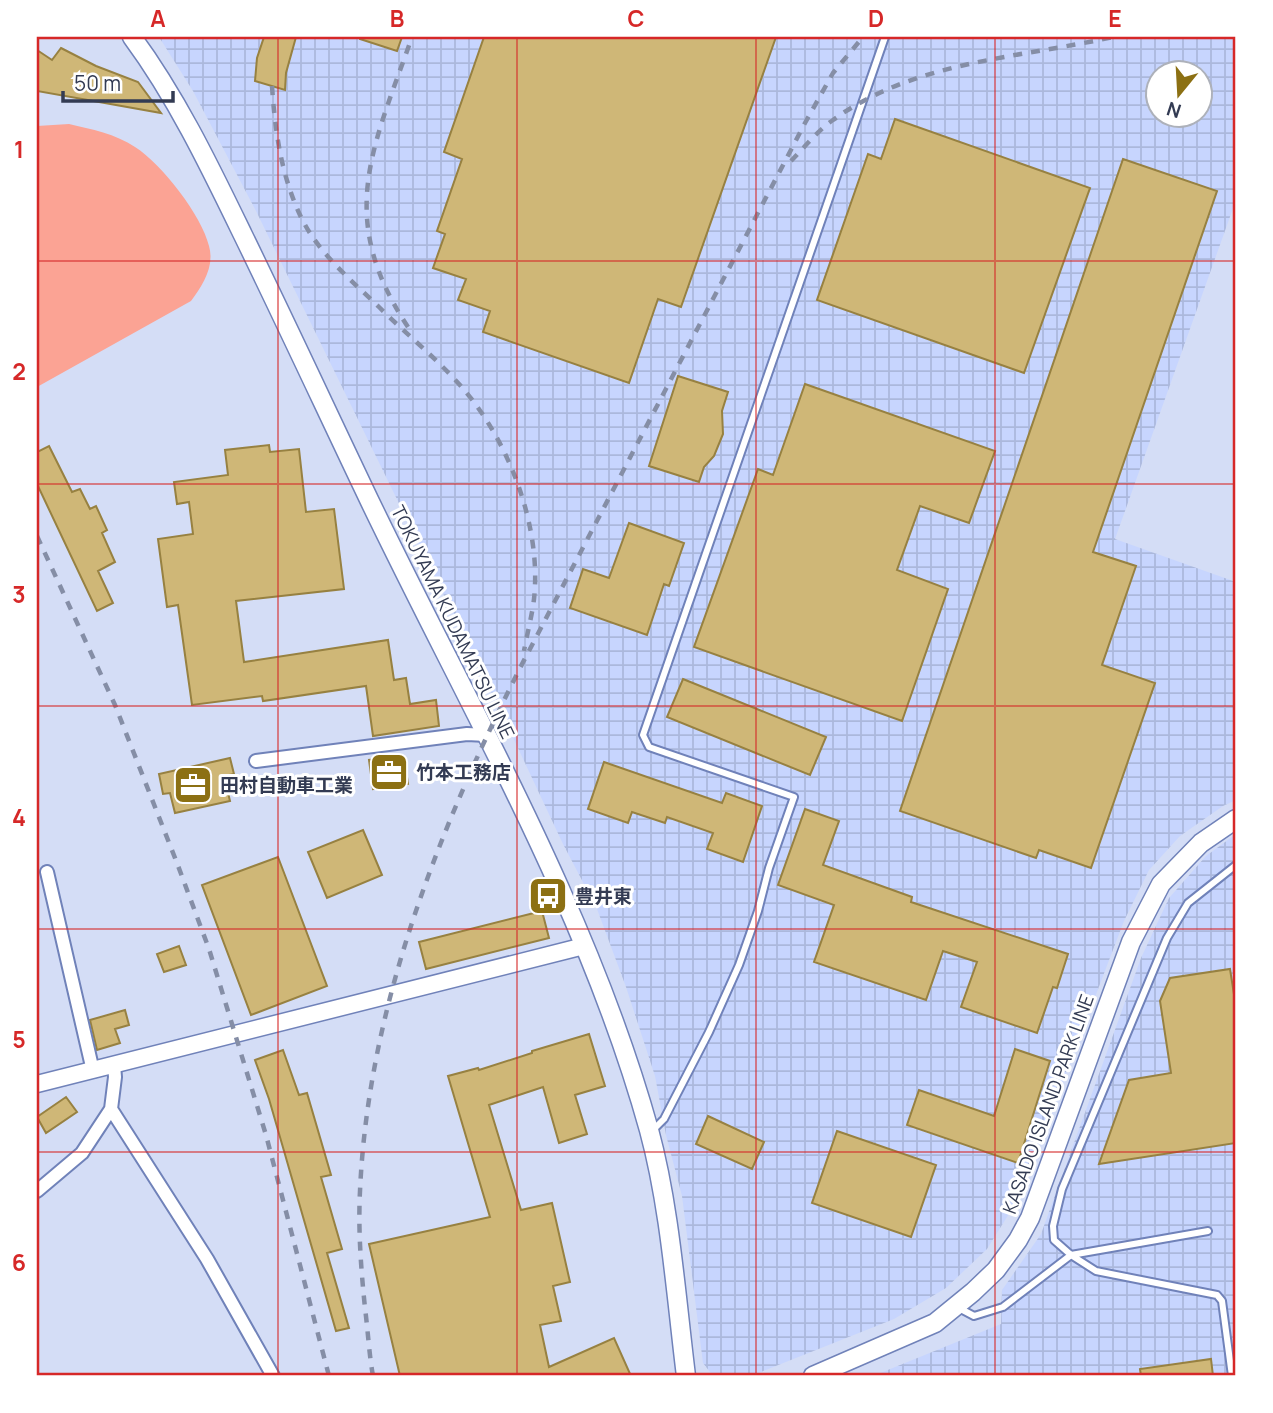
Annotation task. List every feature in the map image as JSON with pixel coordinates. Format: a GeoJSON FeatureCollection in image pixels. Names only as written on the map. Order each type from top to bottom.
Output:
{"type":"FeatureCollection","features":[{"type":"Feature","properties":{"kind":"main road","name":"TOKUYAMA KUDAMATSU LINE"},"geometry":{"type":"LineString","coordinates":[[132,37],[198,142],[398,562],[486,736],[611,1010],[650,1133],[663,1202],[686,1376]]}},
{"type":"Feature","properties":{"kind":"main road","name":"KASADO ISLAND PARK LINE"},"geometry":{"type":"LineString","coordinates":[[813,1376],[935,1323],[996,1270],[1030,1218],[1131,942],[1161,884],[1201,843],[1236,819]]}},
{"type":"Feature","properties":{"kind":"street"},"geometry":{"type":"LineString","coordinates":[[256,761],[467,734],[486,736]]}},
{"type":"Feature","properties":{"kind":"street"},"geometry":{"type":"LineString","coordinates":[[47,872],[93,1070]]}},
{"type":"Feature","properties":{"kind":"street"},"geometry":{"type":"LineString","coordinates":[[37,1084],[584,946]]}},
{"type":"Feature","properties":{"kind":"street"},"geometry":{"type":"LineString","coordinates":[[37,1191],[82,1153],[111,1109],[114,1065]]}},
{"type":"Feature","properties":{"kind":"street"},"geometry":{"type":"LineString","coordinates":[[111,1109],[207,1259],[273,1376]]}},
{"type":"Feature","properties":{"kind":"lane"},"geometry":{"type":"LineString","coordinates":[[650,1133],[664,1119],[709,1032],[738,965],[794,797],[649,747],[643,735],[885,37]]}},
{"type":"Feature","properties":{"kind":"lane"},"geometry":{"type":"LineString","coordinates":[[1232,1376],[1222,1301],[1217,1295],[1097,1271],[1071,1255],[1054,1240],[1053,1226],[1062,1189],[1167,938],[1188,903],[1236,865]]}},
{"type":"Feature","properties":{"kind":"lane"},"geometry":{"type":"LineString","coordinates":[[956,1306],[974,1316],[1003,1307],[1071,1255],[1208,1231]]}},
{"type":"Feature","properties":{"kind":"shaded area"},"geometry":{"type":"Polygon","coordinates":[[[159,37],[1236,37],[1236,200],[1115,539],[1236,582],[1236,800],[1180,836],[1149,870],[1124,921],[1012,1209],[987,1249],[946,1288],[894,1319],[751,1376],[713,1376],[703,1363],[682,1196],[666,1135],[655,1076],[597,909],[256,211],[193,91],[159,37]]]}},
{"type":"Feature","properties":{"kind":"shaded area"},"geometry":{"type":"Polygon","coordinates":[[[69,124],[120,139],[157,165],[180,192],[198,220],[209,246],[210,261],[203,283],[191,301],[37,387],[37,126],[69,124]]]}},
{"type":"Feature","properties":{"kind":"shaded area"},"geometry":{"type":"Polygon","coordinates":[[[1236,834],[1236,1376],[873,1376],[1001,1324],[1002,1290],[1041,1234],[1141,958],[1169,898],[1206,856],[1236,834]]]}},
{"type":"Feature","properties":{"kind":"building"},"geometry":{"type":"Polygon","coordinates":[[[264,37],[296,37],[286,73],[285,90],[255,81],[257,58],[264,37]]]}},
{"type":"Feature","properties":{"kind":"building"},"geometry":{"type":"Polygon","coordinates":[[[360,37],[402,37],[397,51],[360,37]]]}},
{"type":"Feature","properties":{"kind":"building"},"geometry":{"type":"Polygon","coordinates":[[[484,37],[776,37],[681,307],[658,299],[629,383],[483,332],[490,311],[458,300],[466,279],[433,268],[445,234],[437,231],[462,159],[444,152],[484,37]]]}},
{"type":"Feature","properties":{"kind":"building"},"geometry":{"type":"Polygon","coordinates":[[[61,48],[96,66],[138,82],[161,113],[37,91],[37,50],[52,60],[61,48]]]}},
{"type":"Feature","properties":{"kind":"building"},"geometry":{"type":"Polygon","coordinates":[[[895,119],[1090,188],[1024,373],[817,300],[868,154],[881,159],[895,119]]]}},
{"type":"Feature","properties":{"kind":"building"},"geometry":{"type":"Polygon","coordinates":[[[1123,159],[1217,191],[1093,552],[1136,566],[1102,665],[1155,683],[1091,868],[1039,850],[1036,858],[900,811],[1123,159]]]}},
{"type":"Feature","properties":{"kind":"building"},"geometry":{"type":"Polygon","coordinates":[[[678,376],[728,392],[722,411],[723,434],[714,456],[704,467],[699,482],[649,466],[678,376]]]}},
{"type":"Feature","properties":{"kind":"building"},"geometry":{"type":"Polygon","coordinates":[[[805,384],[995,451],[969,523],[920,506],[897,570],[948,589],[902,721],[694,647],[758,469],[773,475],[805,384]]]}},
{"type":"Feature","properties":{"kind":"building"},"geometry":{"type":"Polygon","coordinates":[[[269,445],[270,452],[299,449],[306,512],[334,509],[344,589],[236,601],[244,662],[388,640],[394,680],[406,678],[410,704],[436,700],[439,726],[373,736],[366,686],[263,701],[262,696],[192,705],[178,605],[167,607],[158,539],[193,534],[189,502],[177,504],[174,482],[228,475],[225,450],[269,445]]]}},
{"type":"Feature","properties":{"kind":"building"},"geometry":{"type":"Polygon","coordinates":[[[49,446],[72,492],[80,489],[90,509],[96,506],[107,530],[102,533],[115,562],[98,571],[113,603],[97,611],[37,484],[37,452],[49,446]]]}},
{"type":"Feature","properties":{"kind":"building"},"geometry":{"type":"Polygon","coordinates":[[[629,523],[684,543],[669,586],[664,584],[647,635],[570,608],[583,569],[609,578],[629,523]]]}},
{"type":"Feature","properties":{"kind":"building"},"geometry":{"type":"Polygon","coordinates":[[[683,679],[826,737],[810,775],[667,717],[683,679]]]}},
{"type":"Feature","properties":{"kind":"building","name":"竹本工務店"},"geometry":{"type":"Polygon","coordinates":[[[404,756],[408,784],[373,789],[369,760],[404,756]]]}},
{"type":"Feature","properties":{"kind":"building","name":"田村自動車工業"},"geometry":{"type":"Polygon","coordinates":[[[230,758],[234,774],[224,776],[230,801],[175,813],[170,793],[163,794],[159,774],[230,758]]]}},
{"type":"Feature","properties":{"kind":"building"},"geometry":{"type":"Polygon","coordinates":[[[604,762],[722,803],[726,793],[762,806],[743,862],[707,849],[713,833],[667,817],[665,823],[632,812],[628,823],[588,809],[604,762]]]}},
{"type":"Feature","properties":{"kind":"building"},"geometry":{"type":"Polygon","coordinates":[[[805,809],[839,821],[823,865],[912,897],[911,902],[1068,954],[1057,988],[1053,987],[1037,1033],[961,1007],[977,962],[943,951],[926,1000],[814,962],[834,905],[778,885],[805,809]]]}},
{"type":"Feature","properties":{"kind":"building"},"geometry":{"type":"Polygon","coordinates":[[[363,830],[382,875],[327,898],[308,852],[363,830]]]}},
{"type":"Feature","properties":{"kind":"building"},"geometry":{"type":"Polygon","coordinates":[[[278,857],[327,986],[251,1015],[202,885],[278,857]]]}},
{"type":"Feature","properties":{"kind":"building"},"geometry":{"type":"Polygon","coordinates":[[[542,911],[549,938],[426,969],[419,942],[542,911]]]}},
{"type":"Feature","properties":{"kind":"building"},"geometry":{"type":"Polygon","coordinates":[[[179,946],[186,965],[164,972],[157,954],[179,946]]]}},
{"type":"Feature","properties":{"kind":"building"},"geometry":{"type":"Polygon","coordinates":[[[1230,969],[1236,1007],[1236,1143],[1099,1164],[1129,1080],[1171,1073],[1160,1001],[1170,978],[1230,969]]]}},
{"type":"Feature","properties":{"kind":"building"},"geometry":{"type":"Polygon","coordinates":[[[125,1010],[129,1025],[115,1029],[120,1043],[97,1050],[90,1020],[125,1010]]]}},
{"type":"Feature","properties":{"kind":"building"},"geometry":{"type":"Polygon","coordinates":[[[589,1034],[605,1086],[575,1095],[587,1134],[559,1143],[543,1087],[489,1105],[521,1210],[552,1203],[570,1282],[553,1286],[561,1321],[540,1325],[549,1367],[614,1338],[631,1376],[400,1376],[369,1244],[490,1217],[448,1076],[478,1068],[479,1070],[589,1034]]]}},
{"type":"Feature","properties":{"kind":"building"},"geometry":{"type":"Polygon","coordinates":[[[1015,1049],[1050,1061],[1018,1163],[907,1125],[919,1090],[994,1116],[1015,1049]]]}},
{"type":"Feature","properties":{"kind":"building"},"geometry":{"type":"Polygon","coordinates":[[[283,1050],[299,1095],[307,1093],[331,1175],[321,1177],[342,1249],[327,1253],[349,1328],[336,1331],[269,1099],[255,1060],[283,1050]]]}},
{"type":"Feature","properties":{"kind":"building"},"geometry":{"type":"Polygon","coordinates":[[[66,1097],[77,1112],[46,1133],[37,1117],[66,1097]]]}},
{"type":"Feature","properties":{"kind":"building"},"geometry":{"type":"Polygon","coordinates":[[[708,1116],[764,1142],[752,1169],[696,1144],[708,1116]]]}},
{"type":"Feature","properties":{"kind":"building"},"geometry":{"type":"Polygon","coordinates":[[[837,1131],[936,1165],[911,1237],[812,1203],[837,1131]]]}},
{"type":"Feature","properties":{"kind":"building"},"geometry":{"type":"Polygon","coordinates":[[[1211,1359],[1213,1376],[1141,1376],[1140,1369],[1211,1359]]]}},
{"type":"Feature","properties":{"kind":"railway"},"geometry":{"type":"LineString","coordinates":[[408,327],[386,288],[372,251],[367,216],[368,182],[374,149],[412,37]]}},
{"type":"Feature","properties":{"kind":"railway"},"geometry":{"type":"LineString","coordinates":[[373,1376],[360,1235],[360,1191],[366,1123],[377,1055],[393,988],[435,857],[520,668],[805,123],[833,73],[863,37]]}},
{"type":"Feature","properties":{"kind":"railway"},"geometry":{"type":"LineString","coordinates":[[791,161],[833,120],[864,100],[898,85],[968,64],[1113,37]]}},
{"type":"Feature","properties":{"kind":"railway"},"geometry":{"type":"LineString","coordinates":[[272,86],[277,136],[284,168],[293,200],[315,241],[335,264],[459,384],[493,430],[506,457],[518,484],[533,542],[534,599],[524,651]]}},
{"type":"Feature","properties":{"kind":"railway"},"geometry":{"type":"LineString","coordinates":[[37,536],[115,705],[209,949],[266,1135],[329,1376]]}},
{"type":"Feature","properties":{"kind":"place","name":"竹本工務店"},"geometry":{"type":"Point","coordinates":[389,772]}},
{"type":"Feature","properties":{"kind":"place","name":"田村自動車工業"},"geometry":{"type":"Point","coordinates":[193,785]}},
{"type":"Feature","properties":{"kind":"place","name":"豊井東"},"geometry":{"type":"Point","coordinates":[548,896]}}]}
